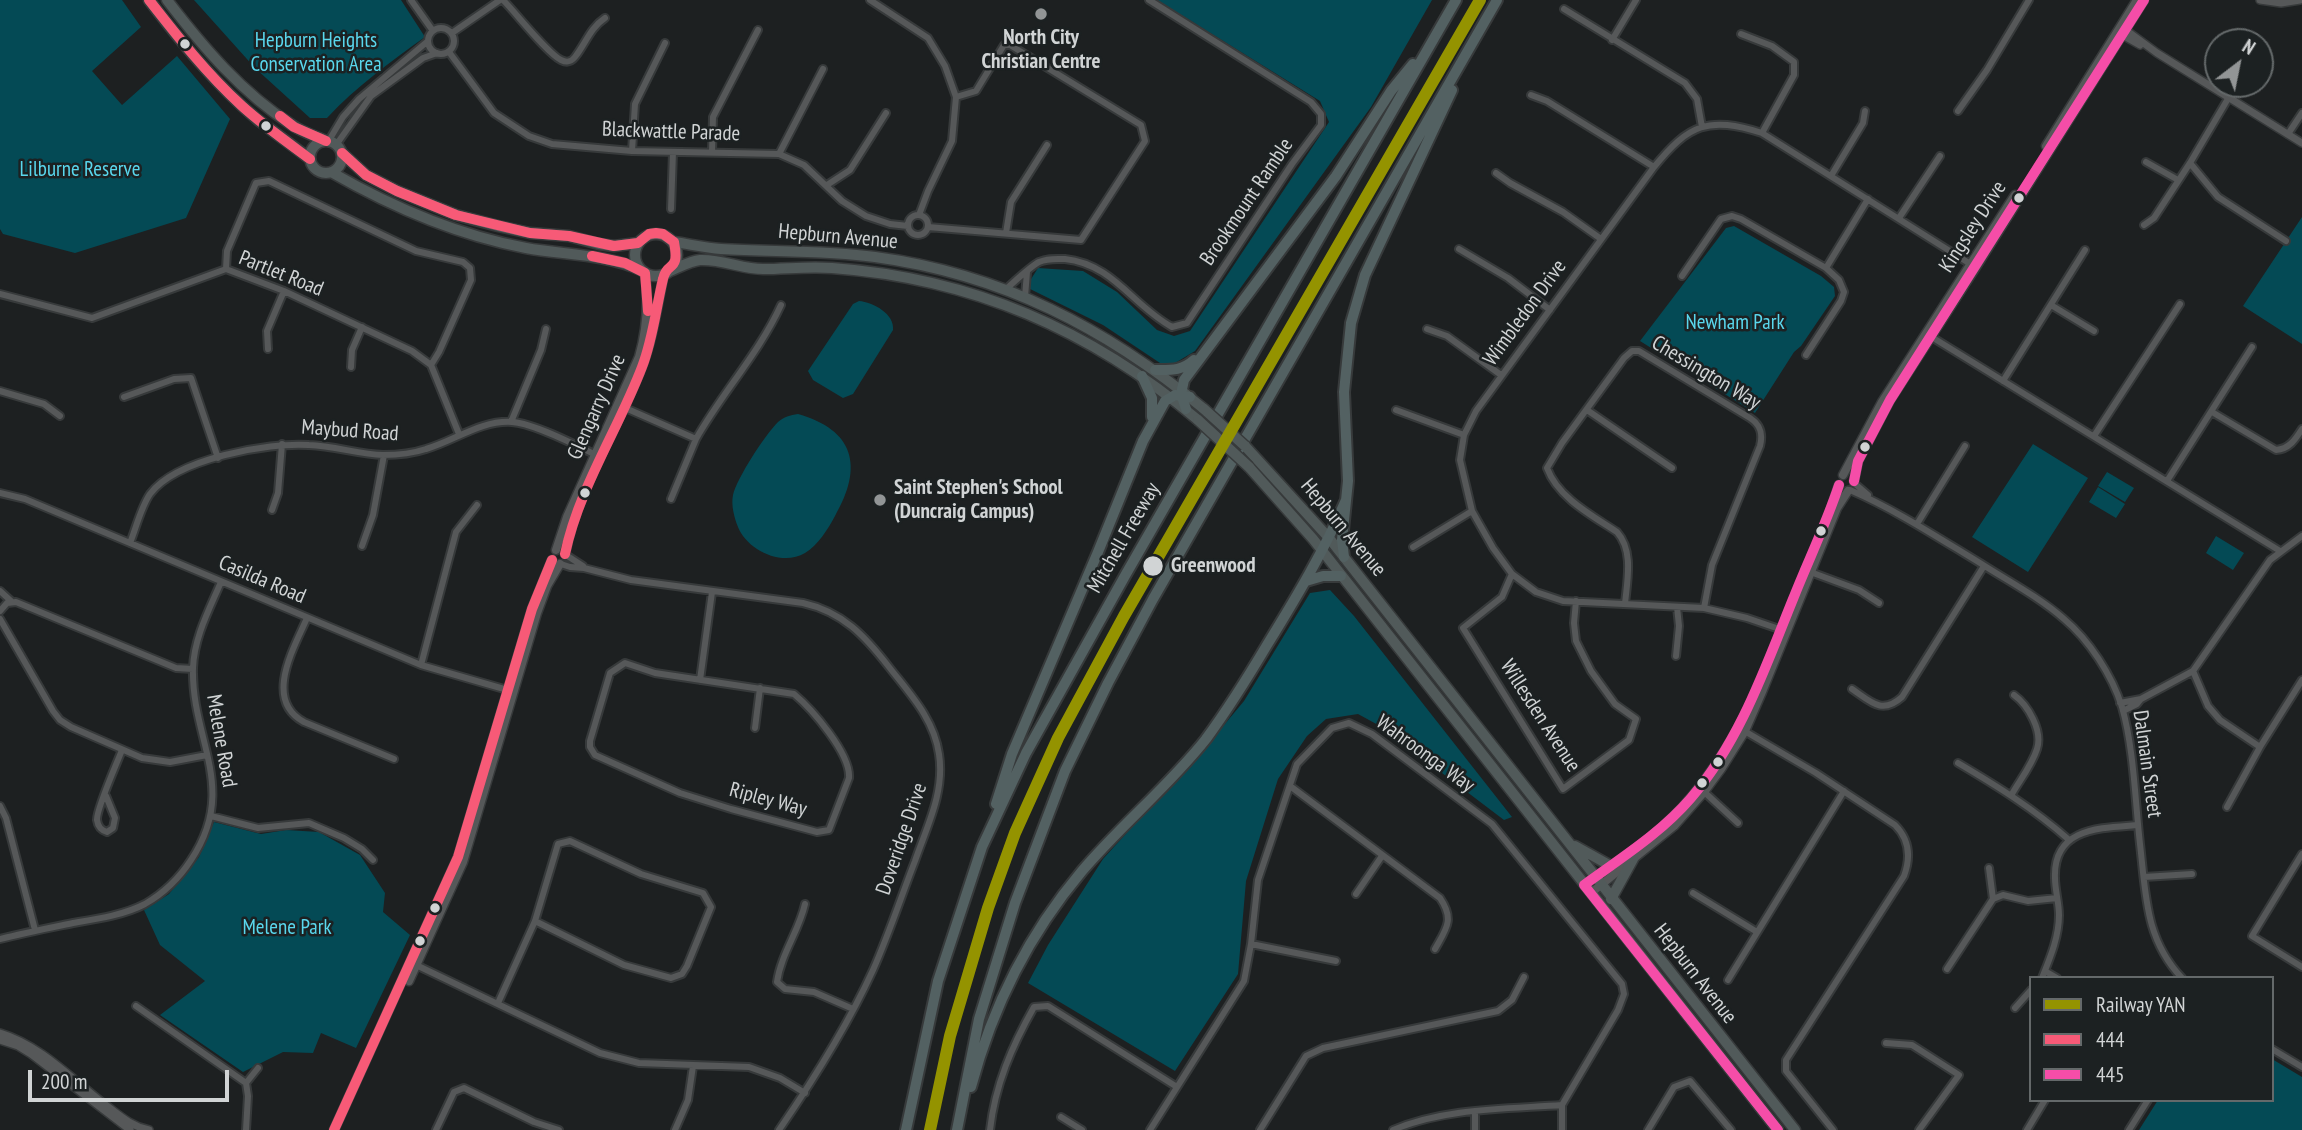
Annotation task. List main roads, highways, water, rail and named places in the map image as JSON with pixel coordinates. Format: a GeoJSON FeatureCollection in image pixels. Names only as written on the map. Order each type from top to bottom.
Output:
{"type":"FeatureCollection","features":[{"type":"Feature","properties":{"kind":"highway","name":"Mitchell Freeway"},"geometry":{"type":"LineString","coordinates":[[906,1130],[938,981],[982,847],[1026,753],[1456,0]]}},
{"type":"Feature","properties":{"kind":"highway"},"geometry":{"type":"LineString","coordinates":[[958,1130],[979,1019],[1015,903],[1065,771],[1153,599],[1497,0]]}},
{"type":"Feature","properties":{"kind":"highway"},"geometry":{"type":"LineString","coordinates":[[1344,557],[1342,540],[1348,472],[1344,392],[1351,323],[1365,275],[1483,24]]}},
{"type":"Feature","properties":{"kind":"highway"},"geometry":{"type":"LineString","coordinates":[[1186,409],[1181,394],[1184,380],[1336,176],[1391,91],[1437,34]]}},
{"type":"Feature","properties":{"kind":"highway"},"geometry":{"type":"LineString","coordinates":[[1155,370],[1177,370],[1186,367],[1208,346]]}},
{"type":"Feature","properties":{"kind":"highway"},"geometry":{"type":"LineString","coordinates":[[1142,376],[1153,401],[1152,423]]}},
{"type":"Feature","properties":{"kind":"highway"},"geometry":{"type":"LineString","coordinates":[[982,847],[1012,754],[1152,423],[1160,408],[1181,394]]}},
{"type":"Feature","properties":{"kind":"highway"},"geometry":{"type":"LineString","coordinates":[[958,1130],[992,1020],[1032,939],[1083,871],[1205,740],[1306,581],[1346,500]]}},
{"type":"Feature","properties":{"kind":"highway"},"geometry":{"type":"LineString","coordinates":[[1306,581],[1323,576],[1340,576]]}},
{"type":"Feature","properties":{"kind":"main road"},"geometry":{"type":"LineString","coordinates":[[149,0],[207,71],[258,120],[310,159],[318,172],[331,173],[404,210],[456,230],[525,248],[613,260],[658,276],[667,272],[677,257],[674,242],[663,234],[649,234],[638,243],[614,246],[599,244],[569,236],[507,228],[456,215],[397,191],[366,175],[333,145],[294,127],[256,99],[202,43],[167,0]]}},
{"type":"Feature","properties":{"kind":"main road","name":"Kingsley Drive"},"geometry":{"type":"LineString","coordinates":[[1843,475],[1882,401],[1974,266],[2137,0]]}},
{"type":"Feature","properties":{"kind":"main road","name":"Kingsley Drive"},"geometry":{"type":"LineString","coordinates":[[2121,30],[2144,0]]}},
{"type":"Feature","properties":{"kind":"main road"},"geometry":{"type":"LineString","coordinates":[[170,28],[188,34],[223,73],[242,85]]}},
{"type":"Feature","properties":{"kind":"main road"},"geometry":{"type":"LineString","coordinates":[[310,159],[313,149],[333,145]]}},
{"type":"Feature","properties":{"kind":"main road"},"geometry":{"type":"LineString","coordinates":[[331,173],[341,164],[333,145]]}},
{"type":"Feature","properties":{"kind":"main road","name":"Hepburn Avenue"},"geometry":{"type":"LineString","coordinates":[[674,242],[718,249],[876,257],[946,271],[1006,289],[1080,322],[1155,370],[1181,394]]}},
{"type":"Feature","properties":{"kind":"main road"},"geometry":{"type":"LineString","coordinates":[[638,243],[636,262],[643,271]]}},
{"type":"Feature","properties":{"kind":"main road","name":"Hepburn Avenue"},"geometry":{"type":"LineString","coordinates":[[667,272],[698,261],[712,260],[749,269],[833,268],[932,282],[982,295],[1032,315],[1090,343],[1142,376],[1181,394],[1204,409],[1255,456],[1329,538],[1795,1130]]}},
{"type":"Feature","properties":{"kind":"main road","name":"Glengarry Drive"},"geometry":{"type":"LineString","coordinates":[[622,406],[645,336],[648,298],[643,271]]}},
{"type":"Feature","properties":{"kind":"main road","name":"Glengarry Drive"},"geometry":{"type":"LineString","coordinates":[[556,550],[568,517],[643,366],[667,272]]}},
{"type":"Feature","properties":{"kind":"main road","name":"Kingsley Drive"},"geometry":{"type":"LineString","coordinates":[[1588,889],[1633,859],[1674,826],[1742,730],[1808,571],[1838,505],[1851,486],[1868,438],[1928,334]]}},
{"type":"Feature","properties":{"kind":"main road","name":"Hepburn Avenue"},"geometry":{"type":"LineString","coordinates":[[1186,409],[1249,467],[1322,551],[1778,1130]]}},
{"type":"Feature","properties":{"kind":"main road","name":"Glengarry Drive"},"geometry":{"type":"LineString","coordinates":[[566,554],[572,524],[598,456]]}},
{"type":"Feature","properties":{"kind":"main road"},"geometry":{"type":"LineString","coordinates":[[1843,475],[1851,476],[1851,486],[1843,490],[1839,485],[1838,481],[1843,475]]}},
{"type":"Feature","properties":{"kind":"main road","name":"Kingsley Drive"},"geometry":{"type":"LineString","coordinates":[[1808,571],[1839,485]]}},
{"type":"Feature","properties":{"kind":"main road"},"geometry":{"type":"LineString","coordinates":[[340,1130],[462,847],[510,690],[541,603],[558,563],[565,560],[566,554],[562,550],[551,554],[558,563]]}},
{"type":"Feature","properties":{"kind":"main road"},"geometry":{"type":"LineString","coordinates":[[1449,692],[1472,731],[1472,734],[1466,735]]}},
{"type":"Feature","properties":{"kind":"main road","name":"Kingsley Drive"},"geometry":{"type":"LineString","coordinates":[[1598,881],[1611,866],[1669,821],[1702,790]]}},
{"type":"Feature","properties":{"kind":"main road"},"geometry":{"type":"LineString","coordinates":[[1563,837],[1590,856],[1611,866]]}},
{"type":"Feature","properties":{"kind":"main road"},"geometry":{"type":"LineString","coordinates":[[1611,899],[1633,859]]}},
{"type":"Feature","properties":{"kind":"main road"},"geometry":{"type":"LineString","coordinates":[[334,1130],[414,963]]}},
{"type":"Feature","properties":{"kind":"rail line","name":"YAN"},"geometry":{"type":"LineString","coordinates":[[930,1130],[950,1036],[988,908],[1015,833],[1058,738],[1124,616],[1480,0]]}},
{"type":"Feature","properties":{"kind":"place","name":"North City Christian Centre"},"geometry":{"type":"Point","coordinates":[1041,14]}},
{"type":"Feature","properties":{"kind":"place","name":"Saint Stephen's School (Duncraig Campus)"},"geometry":{"type":"Point","coordinates":[880,500]}},
{"type":"Feature","properties":{"kind":"place","name":"Greenwood"},"geometry":{"type":"Point","coordinates":[1153,566]}},
{"type":"Feature","properties":{"kind":"park label","name":"Hepburn Heights Conservation Area"},"geometry":{"type":"Point","coordinates":[316,53]}},
{"type":"Feature","properties":{"kind":"park label","name":"Lilburne Reserve"},"geometry":{"type":"Point","coordinates":[80,170]}},
{"type":"Feature","properties":{"kind":"park label","name":"Newham Park"},"geometry":{"type":"Point","coordinates":[1735,323]}},
{"type":"Feature","properties":{"kind":"park label","name":"Melene Park"},"geometry":{"type":"Point","coordinates":[287,928]}}]}
